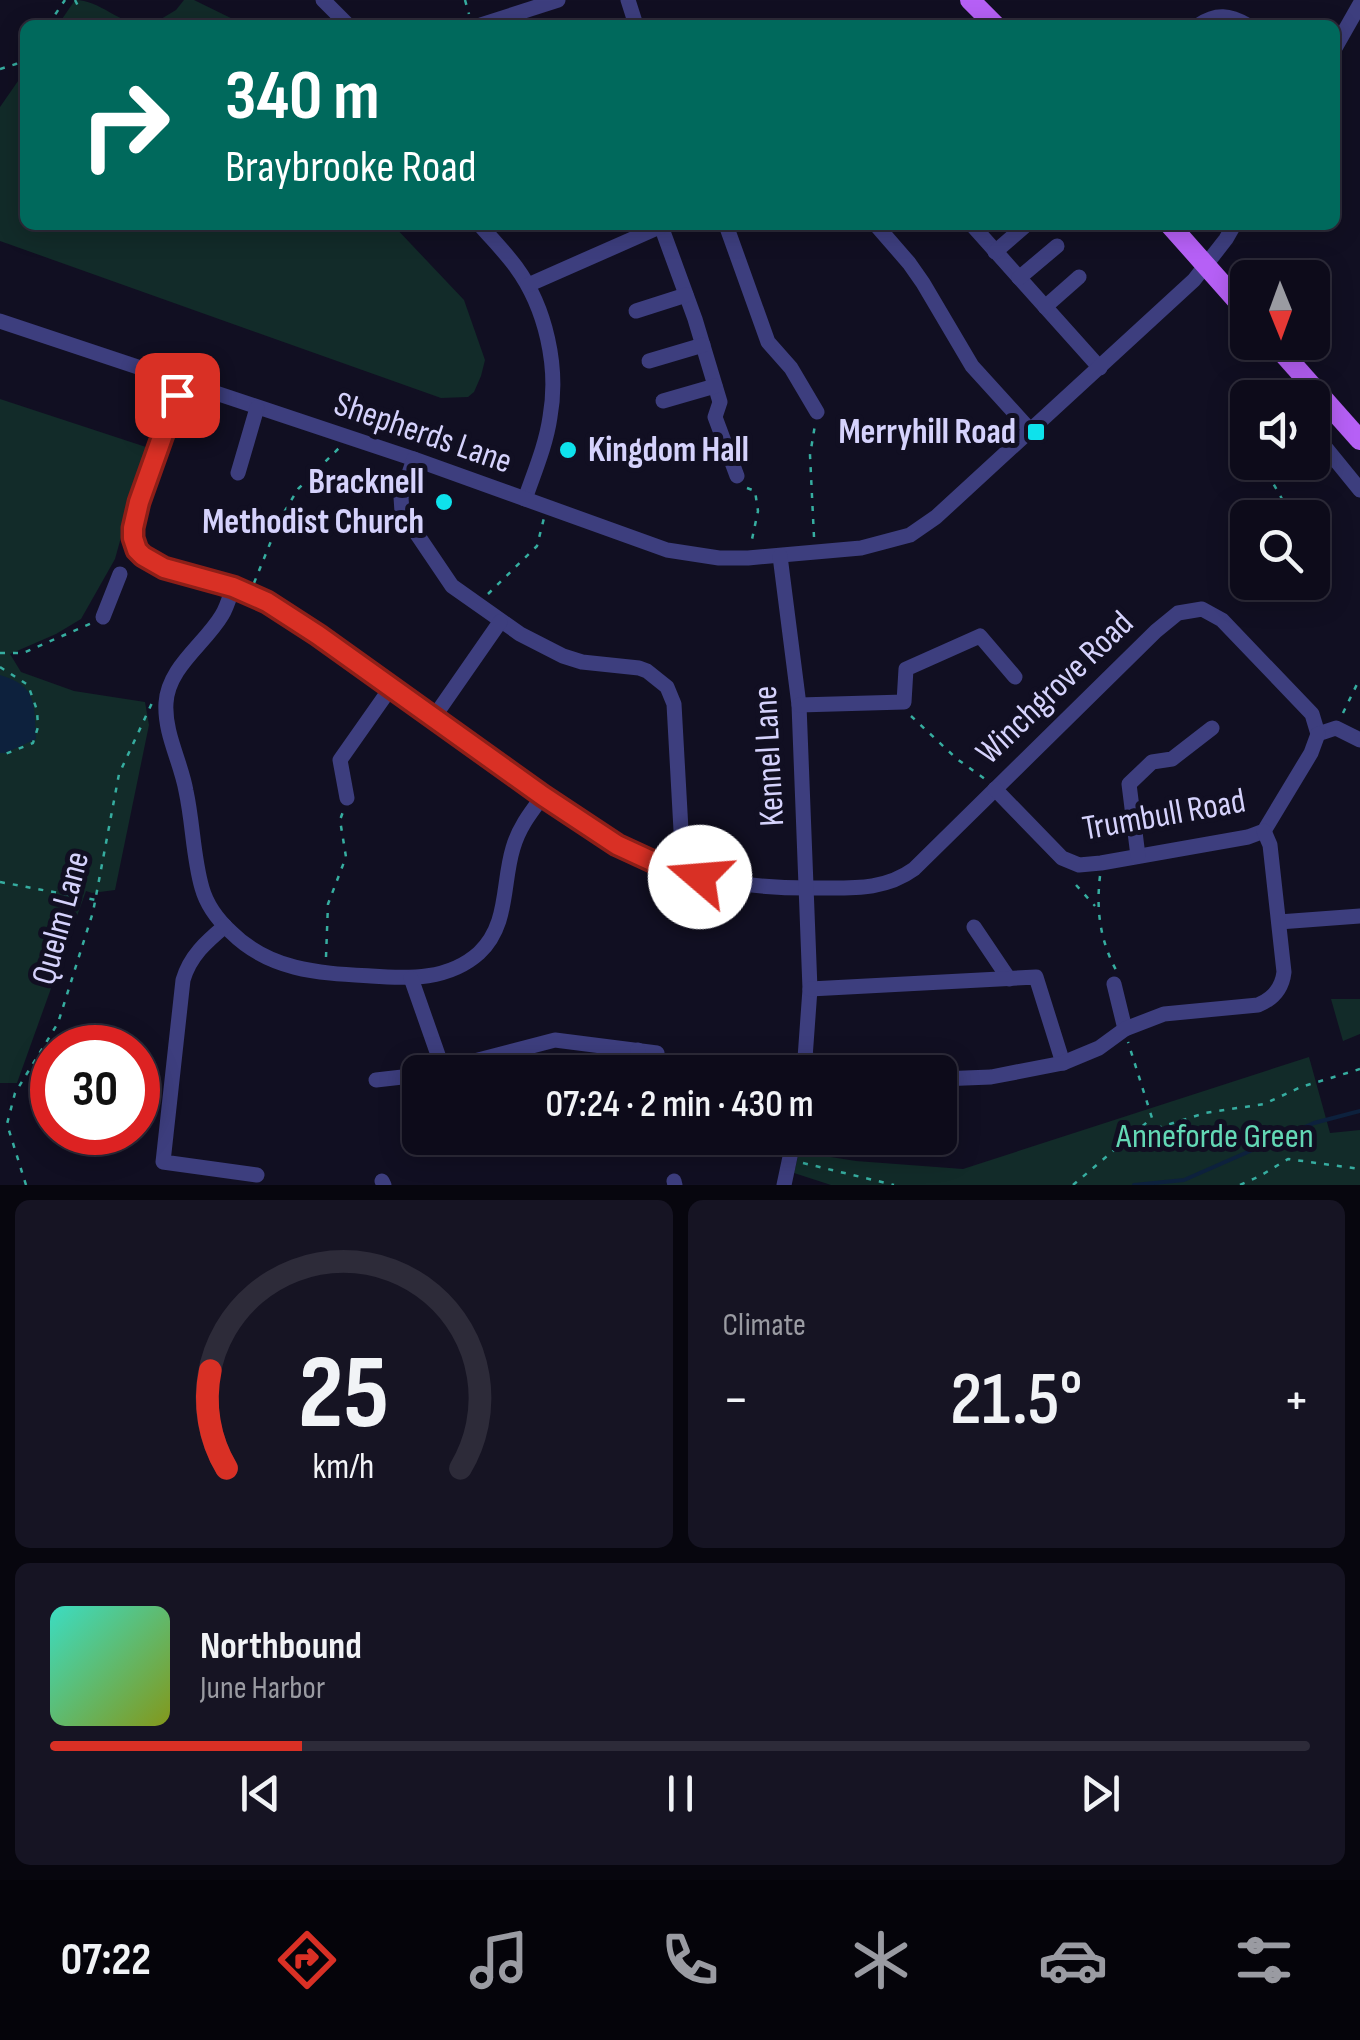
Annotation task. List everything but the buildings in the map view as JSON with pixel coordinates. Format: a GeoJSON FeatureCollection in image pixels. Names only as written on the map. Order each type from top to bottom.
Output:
{"type":"FeatureCollection","features":[{"type":"Feature","properties":{"kind":"main road"},"geometry":{"type":"LineString","coordinates":[[1174,230],[1230,293]]}},
{"type":"Feature","properties":{"kind":"main road"},"geometry":{"type":"LineString","coordinates":[[1330,413],[1360,440]]}},
{"type":"Feature","properties":{"kind":"street"},"geometry":{"type":"LineString","coordinates":[[324,0],[343,20]]}},
{"type":"Feature","properties":{"kind":"street"},"geometry":{"type":"LineString","coordinates":[[517,20],[558,0]]}},
{"type":"Feature","properties":{"kind":"street"},"geometry":{"type":"LineString","coordinates":[[1340,39],[1360,4]]}},
{"type":"Feature","properties":{"kind":"street"},"geometry":{"type":"LineString","coordinates":[[1210,20],[1219,16],[1238,20]]}},
{"type":"Feature","properties":{"kind":"street"},"geometry":{"type":"LineString","coordinates":[[484,230],[528,285],[545,330],[552,367],[548,428],[525,500]]}},
{"type":"Feature","properties":{"kind":"street"},"geometry":{"type":"LineString","coordinates":[[528,285],[654,230]]}},
{"type":"Feature","properties":{"kind":"street"},"geometry":{"type":"LineString","coordinates":[[664,230],[720,402],[715,418],[737,476]]}},
{"type":"Feature","properties":{"kind":"street"},"geometry":{"type":"LineString","coordinates":[[728,230],[768,342],[791,368],[817,412]]}},
{"type":"Feature","properties":{"kind":"street"},"geometry":{"type":"LineString","coordinates":[[880,230],[909,262],[972,366],[1031,432]]}},
{"type":"Feature","properties":{"kind":"street"},"geometry":{"type":"LineString","coordinates":[[976,230],[1100,368]]}},
{"type":"Feature","properties":{"kind":"street"},"geometry":{"type":"LineString","coordinates":[[995,252],[1020,230]]}},
{"type":"Feature","properties":{"kind":"street","name":"Shepherds Lane"},"geometry":{"type":"LineString","coordinates":[[0,321],[414,459],[652,546],[719,558],[780,556],[874,546],[918,530],[952,504],[1158,316],[1206,266],[1231,230]]}},
{"type":"Feature","properties":{"kind":"street"},"geometry":{"type":"LineString","coordinates":[[1019,278],[1057,246]]}},
{"type":"Feature","properties":{"kind":"street"},"geometry":{"type":"LineString","coordinates":[[1045,307],[1079,276]]}},
{"type":"Feature","properties":{"kind":"street"},"geometry":{"type":"LineString","coordinates":[[636,311],[686,294]]}},
{"type":"Feature","properties":{"kind":"street"},"geometry":{"type":"LineString","coordinates":[[649,361],[703,345]]}},
{"type":"Feature","properties":{"kind":"street","name":"Winchgrove Road"},"geometry":{"type":"LineString","coordinates":[[181,383],[139,502],[133,538],[137,550],[152,562],[233,587],[294,618],[617,845],[676,870],[771,889],[866,888],[896,880],[914,868],[1178,613],[1202,609],[1222,620],[1312,714],[1318,734]]}},
{"type":"Feature","properties":{"kind":"street"},"geometry":{"type":"LineString","coordinates":[[663,401],[715,386]]}},
{"type":"Feature","properties":{"kind":"street"},"geometry":{"type":"LineString","coordinates":[[238,473],[257,408]]}},
{"type":"Feature","properties":{"kind":"street"},"geometry":{"type":"LineString","coordinates":[[1330,453],[1360,490]]}},
{"type":"Feature","properties":{"kind":"street"},"geometry":{"type":"LineString","coordinates":[[414,459],[401,497],[405,519],[452,586],[500,622],[542,646],[576,661],[639,668],[667,687],[674,704],[682,848],[676,870]]}},
{"type":"Feature","properties":{"kind":"street","name":"Kennel Lane"},"geometry":{"type":"LineString","coordinates":[[780,556],[799,706],[810,989],[806,1055]]}},
{"type":"Feature","properties":{"kind":"street"},"geometry":{"type":"LineString","coordinates":[[103,616],[120,574]]}},
{"type":"Feature","properties":{"kind":"street"},"geometry":{"type":"LineString","coordinates":[[233,587],[223,614],[185,653],[170,684],[166,715],[186,791],[201,884],[208,904],[245,945],[270,960],[325,973],[411,978],[458,967],[479,953],[501,921],[506,872],[514,844],[522,824],[543,796]]}},
{"type":"Feature","properties":{"kind":"street"},"geometry":{"type":"LineString","coordinates":[[434,716],[500,622]]}},
{"type":"Feature","properties":{"kind":"street"},"geometry":{"type":"LineString","coordinates":[[799,706],[904,702],[906,669],[980,636],[1015,676]]}},
{"type":"Feature","properties":{"kind":"street"},"geometry":{"type":"LineString","coordinates":[[348,798],[340,760],[392,686]]}},
{"type":"Feature","properties":{"kind":"street"},"geometry":{"type":"LineString","coordinates":[[1138,856],[1129,784],[1152,762],[1172,758],[1212,728]]}},
{"type":"Feature","properties":{"kind":"street"},"geometry":{"type":"LineString","coordinates":[[1318,734],[1336,728],[1360,740]]}},
{"type":"Feature","properties":{"kind":"street","name":"Trumbull Road"},"geometry":{"type":"LineString","coordinates":[[995,789],[1050,848],[1079,864],[1248,838],[1264,831],[1311,753],[1318,734]]}},
{"type":"Feature","properties":{"kind":"street"},"geometry":{"type":"LineString","coordinates":[[957,1078],[991,1076],[1064,1062],[1099,1048],[1124,1029],[1164,1014],[1258,1005],[1271,998],[1284,972],[1270,845],[1264,831]]}},
{"type":"Feature","properties":{"kind":"street"},"geometry":{"type":"LineString","coordinates":[[1278,922],[1360,916]]}},
{"type":"Feature","properties":{"kind":"street"},"geometry":{"type":"LineString","coordinates":[[225,926],[200,949],[183,980],[163,1162],[257,1175]]}},
{"type":"Feature","properties":{"kind":"street"},"geometry":{"type":"LineString","coordinates":[[974,927],[1009,978]]}},
{"type":"Feature","properties":{"kind":"street"},"geometry":{"type":"LineString","coordinates":[[810,989],[1036,977],[1064,1062]]}},
{"type":"Feature","properties":{"kind":"street"},"geometry":{"type":"LineString","coordinates":[[411,978],[437,1055]]}},
{"type":"Feature","properties":{"kind":"street"},"geometry":{"type":"LineString","coordinates":[[1114,984],[1124,1029]]}},
{"type":"Feature","properties":{"kind":"street"},"geometry":{"type":"LineString","coordinates":[[501,1055],[555,1040],[656,1053]]}},
{"type":"Feature","properties":{"kind":"street"},"geometry":{"type":"LineString","coordinates":[[638,1050],[638,1055]]}},
{"type":"Feature","properties":{"kind":"street"},"geometry":{"type":"LineString","coordinates":[[376,1080],[402,1077]]}},
{"type":"Feature","properties":{"kind":"street"},"geometry":{"type":"LineString","coordinates":[[784,1185],[791,1155]]}},
{"type":"Feature","properties":{"kind":"path"},"geometry":{"type":"LineString","coordinates":[[75,0],[78,6]]}},
{"type":"Feature","properties":{"kind":"path"},"geometry":{"type":"LineString","coordinates":[[814,553],[810,455],[817,412]]}},
{"type":"Feature","properties":{"kind":"path"},"geometry":{"type":"LineString","coordinates":[[250,594],[280,518],[298,489],[346,438]]}},
{"type":"Feature","properties":{"kind":"path"},"geometry":{"type":"LineString","coordinates":[[737,476],[755,492],[758,511],[748,558]]}},
{"type":"Feature","properties":{"kind":"path"},"geometry":{"type":"LineString","coordinates":[[477,605],[537,546],[546,507]]}},
{"type":"Feature","properties":{"kind":"path"},"geometry":{"type":"LineString","coordinates":[[0,660],[2,653],[23,653],[103,616]]}},
{"type":"Feature","properties":{"kind":"path"},"geometry":{"type":"LineString","coordinates":[[0,668],[28,685],[38,727],[33,743],[0,756]]}},
{"type":"Feature","properties":{"kind":"path"},"geometry":{"type":"LineString","coordinates":[[1336,728],[1360,678]]}},
{"type":"Feature","properties":{"kind":"path"},"geometry":{"type":"LineString","coordinates":[[904,702],[910,715],[995,789]]}},
{"type":"Feature","properties":{"kind":"path","name":"Quelm Lane"},"geometry":{"type":"LineString","coordinates":[[26,1185],[7,1124],[15,1093],[58,1023],[96,900],[119,774],[146,714]]}},
{"type":"Feature","properties":{"kind":"path"},"geometry":{"type":"LineString","coordinates":[[325,973],[328,904],[346,858],[340,820],[348,798]]}},
{"type":"Feature","properties":{"kind":"path"},"geometry":{"type":"LineString","coordinates":[[1101,863],[1096,907],[1107,954],[1119,976],[1114,984]]}},
{"type":"Feature","properties":{"kind":"path"},"geometry":{"type":"LineString","coordinates":[[0,882],[96,900]]}},
{"type":"Feature","properties":{"kind":"path"},"geometry":{"type":"LineString","coordinates":[[1076,885],[1096,907]]}},
{"type":"Feature","properties":{"kind":"path"},"geometry":{"type":"LineString","coordinates":[[1074,1185],[1152,1118],[1124,1029]]}},
{"type":"Feature","properties":{"kind":"path"},"geometry":{"type":"LineString","coordinates":[[1132,1136],[1204,1113],[1264,1104],[1300,1087],[1360,1069]]}},
{"type":"Feature","properties":{"kind":"path"},"geometry":{"type":"LineString","coordinates":[[1240,1185],[1288,1158],[1360,1169]]}},
{"type":"Feature","properties":{"kind":"path"},"geometry":{"type":"LineString","coordinates":[[790,1160],[894,1185]]}},
{"type":"Feature","properties":{"kind":"green space"},"geometry":{"type":"Polygon","coordinates":[[[75,0],[125,20],[61,20],[75,0]]]}},
{"type":"Feature","properties":{"kind":"green space"},"geometry":{"type":"Polygon","coordinates":[[[184,0],[194,0],[235,20],[159,20],[184,0]]]}},
{"type":"Feature","properties":{"kind":"green space"},"geometry":{"type":"Polygon","coordinates":[[[20,78],[20,230],[398,230],[464,300],[485,360],[474,392],[468,397],[441,398],[0,241],[0,107],[20,78]]]}},
{"type":"Feature","properties":{"kind":"green space"},"geometry":{"type":"Polygon","coordinates":[[[0,399],[146,447],[115,559],[81,619],[10,654],[21,672],[74,691],[145,702],[149,725],[115,890],[86,891],[38,1025],[30,1025],[30,1047],[17,1083],[0,1083],[0,399]]]}},
{"type":"Feature","properties":{"kind":"green space"},"geometry":{"type":"Polygon","coordinates":[[[1331,999],[1360,999],[1360,1034],[1343,1041],[1331,999]]]}},
{"type":"Feature","properties":{"kind":"green space","name":"Anneforde Green"},"geometry":{"type":"Polygon","coordinates":[[[1309,1057],[1330,1133],[1360,1130],[1360,1185],[831,1185],[794,1173],[798,1155],[963,1169],[1309,1057]]]}},
{"type":"Feature","properties":{"kind":"water"},"geometry":{"type":"Polygon","coordinates":[[[0,675],[28,691],[35,716],[36,739],[5,753],[0,753],[0,675]]]}},
{"type":"Feature","properties":{"kind":"waterway"},"geometry":{"type":"LineString","coordinates":[[1134,1185],[1184,1180],[1314,1123],[1360,1111]]}},
{"type":"Feature","properties":{"kind":"place","name":"Merryhill Road"},"geometry":{"type":"Point","coordinates":[1036,432]}},
{"type":"Feature","properties":{"kind":"place","name":"Kingdom Hall"},"geometry":{"type":"Point","coordinates":[568,450]}},
{"type":"Feature","properties":{"kind":"place","name":"Bracknell Methodist Church"},"geometry":{"type":"Point","coordinates":[444,502]}},
{"type":"Feature","properties":{"kind":"route"},"geometry":{"type":"LineString","coordinates":[[177,395],[133,528],[137,550],[143,556],[164,568],[233,587],[267,602],[617,845],[700,877]]}}]}
